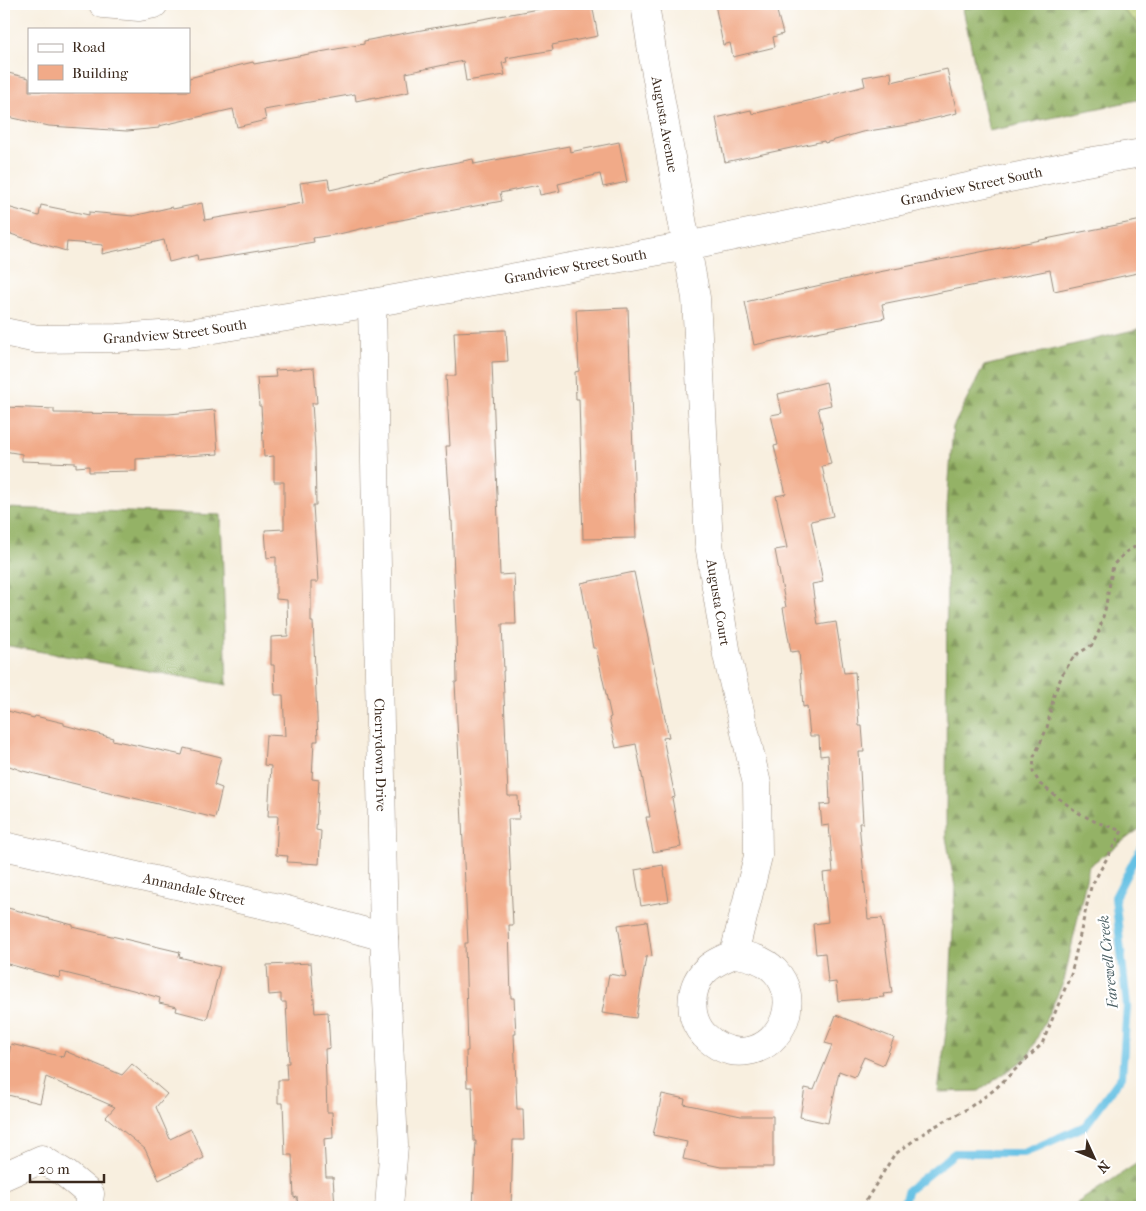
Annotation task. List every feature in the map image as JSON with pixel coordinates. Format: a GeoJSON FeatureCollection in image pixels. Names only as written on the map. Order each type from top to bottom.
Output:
{"type":"FeatureCollection","features":[{"type":"Feature","properties":{"kind":"street"},"geometry":{"type":"LineString","coordinates":[[103,4],[140,7],[154,4]]}},
{"type":"Feature","properties":{"kind":"street","name":"Augusta Avenue"},"geometry":{"type":"LineString","coordinates":[[645,4],[687,246]]}},
{"type":"Feature","properties":{"kind":"street","name":"Grandview Street South"},"geometry":{"type":"LineString","coordinates":[[4,332],[37,339],[117,338],[189,333],[372,303],[687,246],[1081,163],[1142,153]]}},
{"type":"Feature","properties":{"kind":"street","name":"Augusta Court"},"geometry":{"type":"LineString","coordinates":[[687,246],[696,298],[709,544],[727,655],[756,784],[758,856],[734,954]]}},
{"type":"Feature","properties":{"kind":"street","name":"Cherrydown Drive"},"geometry":{"type":"LineString","coordinates":[[372,303],[384,937],[394,1145],[389,1207]]}},
{"type":"Feature","properties":{"kind":"street","name":"Annandale Street"},"geometry":{"type":"LineString","coordinates":[[4,846],[287,910],[384,937]]}},
{"type":"Feature","properties":{"kind":"street"},"geometry":{"type":"LineString","coordinates":[[4,1176],[42,1159],[66,1174],[90,1194],[88,1207]]}},
{"type":"Feature","properties":{"kind":"path"},"geometry":{"type":"LineString","coordinates":[[862,1207],[894,1155],[928,1130],[967,1109],[994,1090],[1042,1044],[1056,1012],[1071,974],[1090,887],[1122,831],[1096,822],[1077,812],[1040,784],[1033,772],[1034,757],[1047,728],[1054,695],[1062,675],[1074,656],[1092,645],[1100,631],[1113,565],[1126,552],[1142,543]]}},
{"type":"Feature","properties":{"kind":"green space"},"geometry":{"type":"Polygon","coordinates":[[[962,4],[1116,4],[1142,27],[1142,99],[989,131],[962,4]]]}},
{"type":"Feature","properties":{"kind":"green space"},"geometry":{"type":"Polygon","coordinates":[[[1116,4],[1142,4],[1142,27],[1116,4]]]}},
{"type":"Feature","properties":{"kind":"green space"},"geometry":{"type":"Polygon","coordinates":[[[1142,328],[1142,827],[1089,866],[1064,981],[1028,1057],[979,1091],[938,1092],[949,1009],[955,887],[946,837],[947,507],[953,427],[984,366],[1142,328]]]}},
{"type":"Feature","properties":{"kind":"green space"},"geometry":{"type":"Polygon","coordinates":[[[4,508],[221,515],[227,685],[4,645],[4,508]]]}},
{"type":"Feature","properties":{"kind":"green space"},"geometry":{"type":"Polygon","coordinates":[[[1142,1160],[1142,1207],[1071,1207],[1142,1160]]]}},
{"type":"Feature","properties":{"kind":"building"},"geometry":{"type":"Polygon","coordinates":[[[566,4],[592,4],[598,36],[552,45],[553,50],[506,58],[507,62],[502,63],[505,75],[466,81],[463,61],[406,73],[409,92],[356,101],[355,94],[264,110],[266,120],[237,127],[233,109],[159,126],[159,128],[127,131],[49,126],[4,116],[4,72],[28,78],[28,92],[190,92],[190,78],[253,62],[254,64],[364,44],[364,41],[566,4]]]}},
{"type":"Feature","properties":{"kind":"building"},"geometry":{"type":"Polygon","coordinates":[[[715,4],[775,4],[783,34],[773,37],[775,47],[733,57],[730,43],[723,45],[715,4]]]}},
{"type":"Feature","properties":{"kind":"building"},"geometry":{"type":"Polygon","coordinates":[[[947,69],[957,113],[907,125],[862,132],[825,143],[824,141],[725,162],[716,118],[751,110],[752,114],[865,86],[863,77],[891,72],[892,82],[947,69]]]}},
{"type":"Feature","properties":{"kind":"building"},"geometry":{"type":"Polygon","coordinates":[[[619,142],[627,182],[603,187],[600,174],[558,184],[560,191],[540,195],[538,185],[500,193],[502,201],[313,238],[314,242],[198,261],[197,255],[169,262],[164,240],[102,254],[103,245],[67,242],[66,251],[4,232],[4,206],[39,216],[41,205],[89,215],[89,212],[133,216],[172,207],[173,209],[202,203],[205,220],[303,203],[300,183],[328,179],[330,190],[473,159],[474,164],[569,146],[570,152],[619,142]]]}},
{"type":"Feature","properties":{"kind":"building"},"geometry":{"type":"Polygon","coordinates":[[[1142,220],[1142,272],[1054,291],[1050,270],[882,304],[885,318],[754,345],[745,302],[879,272],[1142,220]]]}},
{"type":"Feature","properties":{"kind":"building"},"geometry":{"type":"Polygon","coordinates":[[[628,308],[636,538],[583,539],[579,399],[576,399],[575,372],[579,371],[576,310],[628,308]]]}},
{"type":"Feature","properties":{"kind":"building"},"geometry":{"type":"Polygon","coordinates":[[[506,330],[508,361],[492,362],[500,575],[514,574],[516,624],[502,624],[508,796],[518,796],[519,819],[508,819],[513,925],[509,925],[511,998],[514,998],[516,1034],[514,1034],[517,1109],[523,1109],[524,1140],[513,1140],[511,1207],[473,1207],[476,1141],[474,1141],[472,1087],[467,1087],[465,943],[468,943],[455,682],[457,682],[456,630],[452,521],[446,446],[450,446],[446,376],[456,376],[454,332],[506,330]]]}},
{"type":"Feature","properties":{"kind":"building"},"geometry":{"type":"Polygon","coordinates":[[[314,368],[317,403],[312,403],[316,505],[313,505],[318,582],[311,582],[311,622],[313,622],[318,741],[314,741],[312,779],[319,780],[316,830],[321,831],[319,864],[287,862],[288,856],[276,855],[278,816],[268,816],[271,766],[264,765],[266,735],[285,736],[283,695],[275,695],[274,665],[271,665],[271,637],[288,636],[287,600],[276,599],[276,557],[267,558],[265,530],[284,529],[284,482],[274,482],[274,456],[264,457],[261,406],[259,406],[257,378],[276,377],[275,370],[314,368]]]}},
{"type":"Feature","properties":{"kind":"building"},"geometry":{"type":"Polygon","coordinates":[[[826,382],[831,405],[818,408],[831,464],[822,466],[833,516],[811,521],[823,582],[812,584],[818,625],[836,622],[844,673],[855,672],[859,726],[862,726],[864,752],[859,752],[863,823],[859,823],[868,919],[882,918],[892,993],[883,994],[884,997],[838,1001],[836,982],[828,983],[825,953],[816,954],[813,924],[828,922],[823,873],[833,872],[829,825],[822,826],[820,805],[830,804],[828,755],[820,756],[819,736],[810,736],[807,706],[803,707],[799,651],[791,652],[783,608],[786,607],[775,550],[787,548],[776,496],[786,494],[774,446],[778,445],[771,415],[782,413],[778,394],[826,382]]]}},
{"type":"Feature","properties":{"kind":"building"},"geometry":{"type":"Polygon","coordinates":[[[4,407],[54,409],[54,413],[168,414],[215,410],[218,454],[136,459],[136,471],[89,472],[89,466],[76,467],[76,463],[22,461],[22,454],[4,451],[4,407]]]}},
{"type":"Feature","properties":{"kind":"building"},"geometry":{"type":"Polygon","coordinates":[[[634,572],[669,737],[663,738],[675,797],[672,798],[681,847],[653,852],[646,817],[650,817],[636,744],[616,748],[596,648],[593,648],[581,583],[634,572]]]}},
{"type":"Feature","properties":{"kind":"building"},"geometry":{"type":"Polygon","coordinates":[[[4,710],[64,723],[64,725],[113,738],[112,740],[182,755],[184,748],[221,757],[214,785],[222,788],[215,818],[23,771],[4,764],[4,710]]]}},
{"type":"Feature","properties":{"kind":"building"},"geometry":{"type":"Polygon","coordinates":[[[663,865],[669,901],[641,906],[635,870],[663,865]]]}},
{"type":"Feature","properties":{"kind":"building"},"geometry":{"type":"Polygon","coordinates":[[[4,907],[73,925],[73,927],[180,952],[179,957],[220,967],[207,1019],[176,1011],[177,1007],[159,1003],[160,998],[133,990],[61,972],[59,978],[4,963],[4,907]]]}},
{"type":"Feature","properties":{"kind":"building"},"geometry":{"type":"Polygon","coordinates":[[[647,921],[652,956],[646,957],[636,1018],[602,1013],[609,974],[626,977],[618,925],[647,921]]]}},
{"type":"Feature","properties":{"kind":"building"},"geometry":{"type":"Polygon","coordinates":[[[311,963],[315,1013],[328,1012],[330,1048],[325,1049],[327,1112],[332,1112],[333,1138],[324,1139],[326,1177],[333,1177],[335,1207],[298,1207],[297,1197],[294,1198],[292,1155],[285,1155],[283,1103],[278,1103],[278,1080],[287,1080],[286,1063],[289,1063],[286,1002],[281,1002],[281,994],[269,995],[267,965],[311,963]]]}},
{"type":"Feature","properties":{"kind":"building"},"geometry":{"type":"Polygon","coordinates":[[[836,1015],[894,1038],[883,1065],[864,1057],[855,1077],[839,1071],[828,1123],[800,1117],[805,1088],[814,1090],[832,1045],[825,1043],[836,1015]]]}},
{"type":"Feature","properties":{"kind":"building"},"geometry":{"type":"Polygon","coordinates":[[[11,1044],[63,1057],[65,1051],[122,1075],[132,1064],[167,1094],[156,1107],[170,1139],[191,1129],[204,1158],[159,1180],[145,1149],[106,1117],[115,1107],[46,1077],[40,1103],[4,1094],[4,1073],[11,1044]]]}},
{"type":"Feature","properties":{"kind":"building"},"geometry":{"type":"Polygon","coordinates":[[[662,1094],[685,1099],[684,1104],[741,1116],[773,1116],[773,1167],[721,1167],[683,1159],[687,1142],[653,1135],[662,1094]]]}},
{"type":"Feature","properties":{"kind":"waterway","name":"Farewell Creek"},"geometry":{"type":"LineString","coordinates":[[902,1207],[908,1190],[955,1153],[1024,1153],[1085,1126],[1122,1076],[1127,1006],[1115,897],[1142,845]]}}]}
